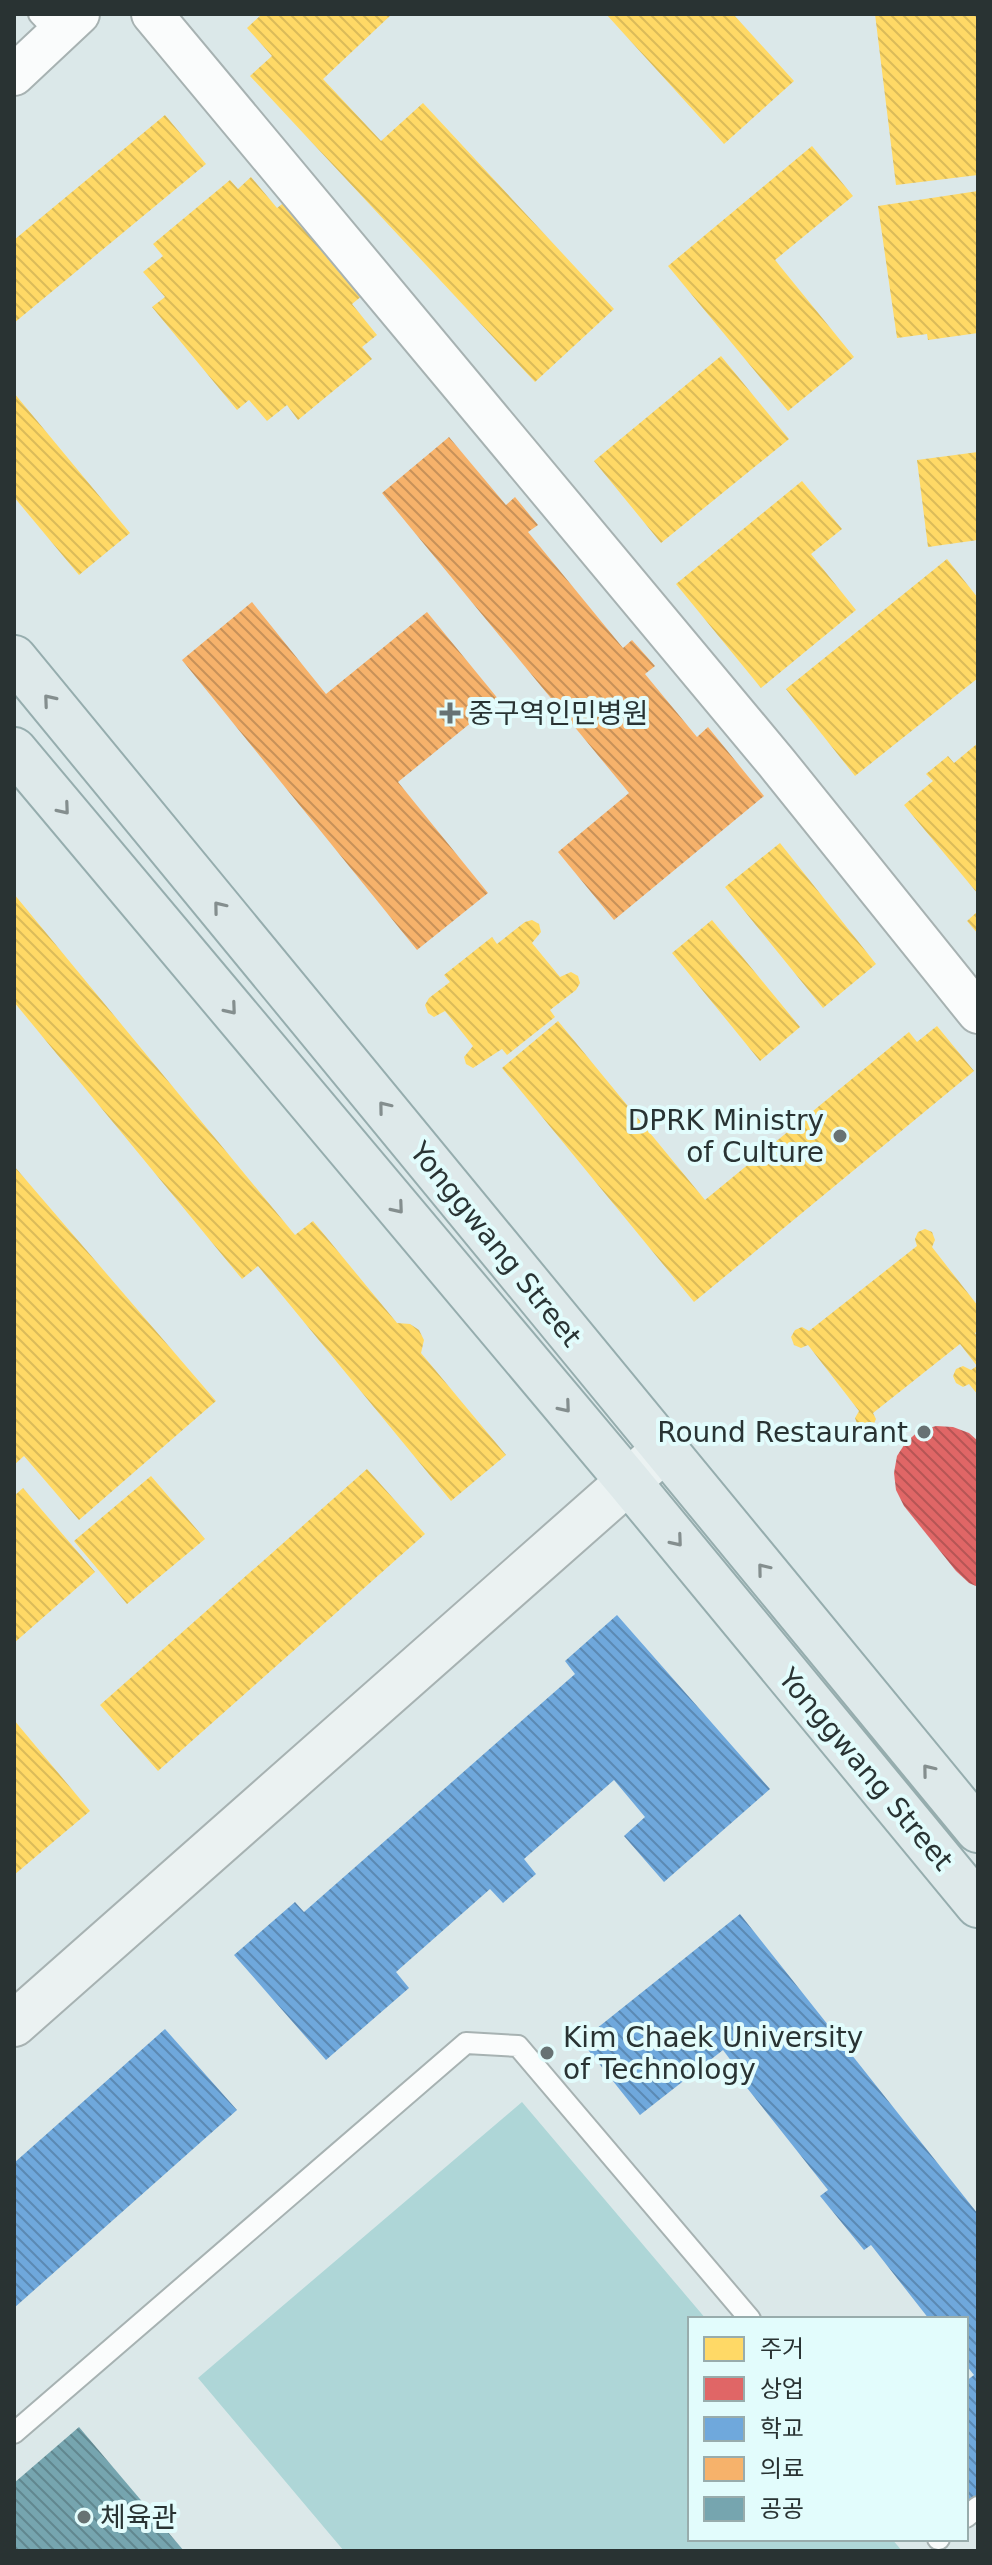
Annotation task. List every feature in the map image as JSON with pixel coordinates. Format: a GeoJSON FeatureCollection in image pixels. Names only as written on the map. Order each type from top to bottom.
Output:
{"type":"FeatureCollection","features":[{"type":"Feature","properties":{"kind":"main road","name":"Yonggwang Street"},"geometry":{"type":"LineString","coordinates":[[14,658],[978,1830]]}},
{"type":"Feature","properties":{"kind":"main road","name":"Yonggwang Street"},"geometry":{"type":"LineString","coordinates":[[14,750],[628,1481],[978,1905]]}},
{"type":"Feature","properties":{"kind":"street"},"geometry":{"type":"LineString","coordinates":[[152,14],[766,750],[978,1013]]}},
{"type":"Feature","properties":{"kind":"street"},"geometry":{"type":"LineString","coordinates":[[14,75],[59,21]]}},
{"type":"Feature","properties":{"kind":"street"},"geometry":{"type":"LineString","coordinates":[[14,2024],[665,1449]]}},
{"type":"Feature","properties":{"kind":"lane"},"geometry":{"type":"LineString","coordinates":[[14,2433],[466,2043],[518,2046],[748,2317]]}},
{"type":"Feature","properties":{"kind":"shaded area"},"geometry":{"type":"Polygon","coordinates":[[[522,2102],[704,2317],[688,2317],[688,2541],[894,2541],[902,2551],[344,2551],[198,2378],[522,2102]]]}},
{"type":"Feature","properties":{"kind":"building: 주거"},"geometry":{"type":"Polygon","coordinates":[[[262,14],[392,14],[323,79],[381,141],[423,103],[614,309],[535,382],[250,76],[272,56],[247,28],[262,14]]]}},
{"type":"Feature","properties":{"kind":"building: 주거"},"geometry":{"type":"Polygon","coordinates":[[[606,14],[733,14],[794,81],[724,144],[606,14]]]}},
{"type":"Feature","properties":{"kind":"building: 주거"},"geometry":{"type":"Polygon","coordinates":[[[875,14],[978,14],[978,175],[896,185],[875,14]]]}},
{"type":"Feature","properties":{"kind":"building: 주거"},"geometry":{"type":"Polygon","coordinates":[[[165,115],[206,164],[14,323],[14,240],[165,115]]]}},
{"type":"Feature","properties":{"kind":"building: 주거"},"geometry":{"type":"Polygon","coordinates":[[[812,146],[853,196],[775,260],[854,357],[788,411],[668,266],[812,146]]]}},
{"type":"Feature","properties":{"kind":"building: 주거"},"geometry":{"type":"Polygon","coordinates":[[[251,177],[277,208],[286,201],[363,295],[352,304],[377,335],[362,347],[372,359],[298,420],[287,405],[267,421],[249,400],[237,410],[152,307],[165,297],[143,272],[163,256],[153,244],[230,180],[238,189],[251,177]]]}},
{"type":"Feature","properties":{"kind":"building: 주거"},"geometry":{"type":"Polygon","coordinates":[[[978,191],[978,333],[928,340],[927,334],[897,338],[878,206],[978,191]]]}},
{"type":"Feature","properties":{"kind":"building: 주거"},"geometry":{"type":"Polygon","coordinates":[[[721,356],[789,439],[661,543],[594,461],[721,356]]]}},
{"type":"Feature","properties":{"kind":"building: 주거"},"geometry":{"type":"Polygon","coordinates":[[[14,393],[130,533],[79,575],[14,497],[14,393]]]}},
{"type":"Feature","properties":{"kind":"building: 주거"},"geometry":{"type":"Polygon","coordinates":[[[978,452],[978,540],[928,547],[917,460],[978,452]]]}},
{"type":"Feature","properties":{"kind":"building: 주거"},"geometry":{"type":"Polygon","coordinates":[[[802,481],[842,529],[811,554],[856,610],[761,688],[676,584],[802,481]]]}},
{"type":"Feature","properties":{"kind":"building: 주거"},"geometry":{"type":"Polygon","coordinates":[[[947,559],[978,598],[978,678],[855,776],[786,689],[947,559]]]}},
{"type":"Feature","properties":{"kind":"building: 주거"},"geometry":{"type":"Polygon","coordinates":[[[978,743],[978,894],[904,805],[933,781],[926,774],[948,756],[954,763],[978,743]]]}},
{"type":"Feature","properties":{"kind":"building: 주거"},"geometry":{"type":"Polygon","coordinates":[[[780,843],[876,964],[823,1008],[725,887],[780,843]]]}},
{"type":"Feature","properties":{"kind":"building: 주거"},"geometry":{"type":"Polygon","coordinates":[[[14,894],[295,1235],[313,1221],[397,1323],[410,1324],[419,1330],[424,1340],[421,1353],[506,1455],[451,1501],[258,1266],[242,1279],[14,1002],[14,894]]]}},
{"type":"Feature","properties":{"kind":"building: 주거"},"geometry":{"type":"Polygon","coordinates":[[[978,911],[978,934],[967,921],[978,911]]]}},
{"type":"Feature","properties":{"kind":"building: 주거"},"geometry":{"type":"Polygon","coordinates":[[[532,920],[539,924],[541,932],[532,943],[560,977],[571,972],[578,976],[580,983],[576,990],[550,1010],[555,1017],[507,1055],[502,1049],[473,1068],[466,1064],[464,1057],[473,1046],[445,1011],[434,1017],[425,1005],[429,998],[450,982],[444,975],[492,937],[497,944],[532,920]]]}},
{"type":"Feature","properties":{"kind":"building: 주거"},"geometry":{"type":"Polygon","coordinates":[[[712,920],[800,1027],[760,1061],[672,953],[712,920]]]}},
{"type":"Feature","properties":{"kind":"building: 주거","name":"DPRK Ministry of Culture"},"geometry":{"type":"Polygon","coordinates":[[[558,1021],[705,1200],[909,1032],[917,1042],[937,1026],[974,1071],[694,1302],[502,1068],[558,1021]]]}},
{"type":"Feature","properties":{"kind":"building: 주거"},"geometry":{"type":"Polygon","coordinates":[[[14,1166],[216,1401],[79,1520],[24,1456],[14,1465],[14,1166]]]}},
{"type":"Feature","properties":{"kind":"building: 주거"},"geometry":{"type":"Polygon","coordinates":[[[925,1229],[932,1232],[935,1240],[932,1247],[978,1306],[978,1331],[975,1333],[978,1338],[978,1395],[969,1384],[963,1387],[956,1383],[953,1376],[956,1369],[963,1366],[971,1370],[977,1366],[960,1344],[873,1413],[876,1419],[873,1426],[865,1429],[858,1426],[855,1418],[859,1411],[808,1345],[801,1348],[794,1345],[791,1337],[795,1330],[802,1327],[809,1331],[917,1246],[915,1239],[918,1232],[925,1229]]]}},
{"type":"Feature","properties":{"kind":"building: 주거"},"geometry":{"type":"Polygon","coordinates":[[[367,1469],[425,1534],[158,1771],[100,1705],[367,1469]]]}},
{"type":"Feature","properties":{"kind":"building: 주거"},"geometry":{"type":"Polygon","coordinates":[[[151,1476],[205,1539],[127,1604],[74,1541],[151,1476]]]}},
{"type":"Feature","properties":{"kind":"building: 주거"},"geometry":{"type":"Polygon","coordinates":[[[23,1488],[95,1572],[14,1643],[14,1496],[23,1488]]]}},
{"type":"Feature","properties":{"kind":"building: 주거"},"geometry":{"type":"Polygon","coordinates":[[[14,1720],[90,1811],[14,1875],[14,1720]]]}},
{"type":"Feature","properties":{"kind":"building: 상업"},"geometry":{"type":"Polygon","coordinates":[[[936,1426],[953,1427],[969,1433],[978,1441],[978,1587],[956,1571],[904,1506],[896,1490],[894,1473],[897,1456],[906,1442],[919,1431],[936,1426]]]}},
{"type":"Feature","properties":{"kind":"building: 학교"},"geometry":{"type":"Polygon","coordinates":[[[617,1615],[770,1789],[664,1882],[624,1836],[645,1817],[614,1780],[524,1859],[536,1874],[503,1903],[490,1889],[396,1972],[409,1988],[326,2060],[234,1955],[295,1902],[304,1912],[575,1674],[565,1661],[617,1615]]]}},
{"type":"Feature","properties":{"kind":"building: 학교"},"geometry":{"type":"Polygon","coordinates":[[[740,1914],[978,2214],[978,2500],[971,2506],[968,2502],[968,2380],[974,2375],[968,2368],[968,2317],[927,2317],[871,2245],[864,2250],[820,2196],[828,2190],[732,2069],[735,2066],[723,2050],[640,2115],[581,2041],[740,1914]]]}},
{"type":"Feature","properties":{"kind":"building: 학교"},"geometry":{"type":"Polygon","coordinates":[[[165,2029],[237,2110],[14,2308],[14,2163],[165,2029]]]}},
{"type":"Feature","properties":{"kind":"building: 의료"},"geometry":{"type":"Polygon","coordinates":[[[449,437],[506,505],[515,497],[538,525],[528,532],[623,648],[632,640],[655,666],[645,674],[697,737],[708,727],[764,796],[614,920],[558,852],[629,793],[382,493],[449,437]]]}},
{"type":"Feature","properties":{"kind":"building: 의료"},"geometry":{"type":"Polygon","coordinates":[[[252,602],[326,694],[427,612],[499,700],[398,782],[488,893],[417,950],[182,660],[252,602]]]}},
{"type":"Feature","properties":{"kind":"building: 공공","name":"체육관"},"geometry":{"type":"Polygon","coordinates":[[[79,2427],[184,2551],[14,2551],[14,2483],[79,2427]]]}},
{"type":"Feature","properties":{"kind":"place","name":"중구역인민병원"},"geometry":{"type":"Point","coordinates":[450,713]}},
{"type":"Feature","properties":{"kind":"place","name":"DPRK Ministry of Culture"},"geometry":{"type":"Point","coordinates":[840,1136]}},
{"type":"Feature","properties":{"kind":"place","name":"Round Restaurant"},"geometry":{"type":"Point","coordinates":[924,1432]}},
{"type":"Feature","properties":{"kind":"place","name":"Kim Chaek University of Technology"},"geometry":{"type":"Point","coordinates":[547,2053]}},
{"type":"Feature","properties":{"kind":"place","name":"체육관"},"geometry":{"type":"Point","coordinates":[84,2517]}}]}
